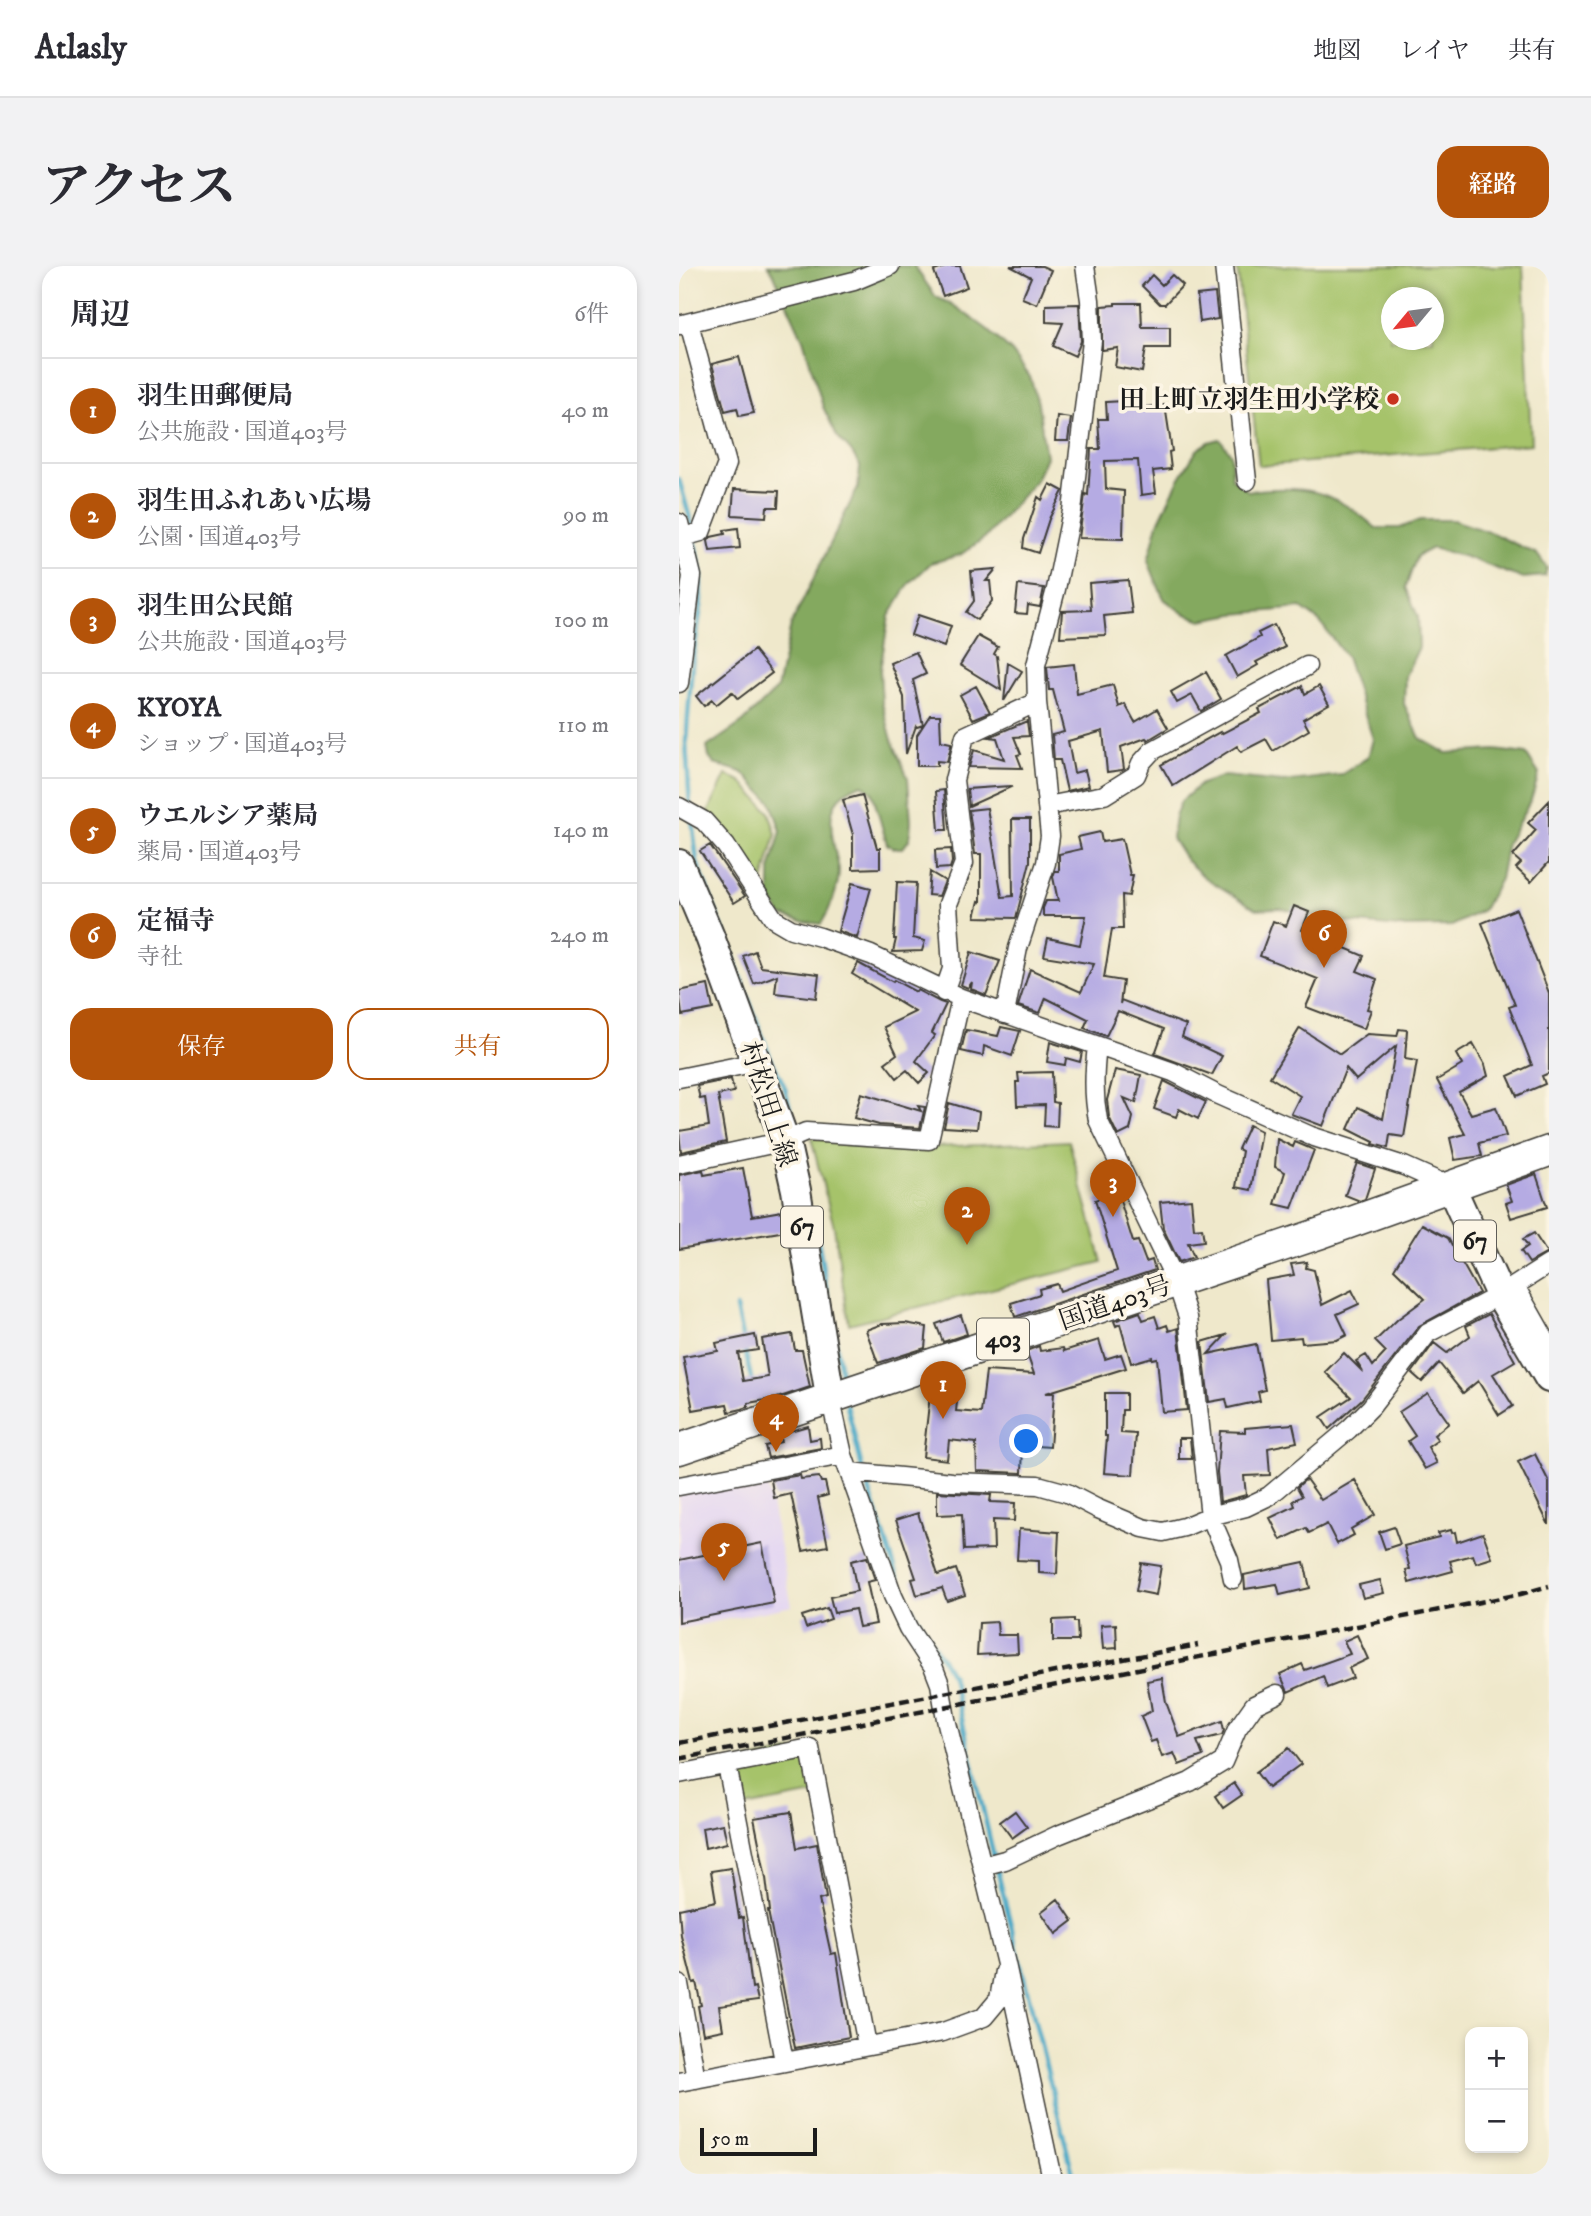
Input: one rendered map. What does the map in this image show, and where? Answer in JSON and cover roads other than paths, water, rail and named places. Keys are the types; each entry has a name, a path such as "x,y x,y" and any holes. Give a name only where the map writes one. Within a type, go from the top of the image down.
{"highway":[{"name":"国道403号","path":"679,1448 1176,1281 1549,1151"}],"main road":[{"name":"村松田上線","path":"679,864 758,1062 796,1137 796,1189 830,1396"},
{"name":"67","path":"1451,1187 1507,1291 1549,1378"}],"street":[{"path":"679,683 692,576 681,530 701,532 727,464 684,324 854,281 890,266"},
{"path":"1005,1014 1018,948 1045,863 1050,836 1036,665 1072,511 1092,341 1085,266"},
{"path":"1224,266 1247,481"},
{"path":"1047,806 1104,795 1136,775 1141,763 1152,751 1307,666"},
{"path":"679,1164 796,1137 929,1140 952,995 948,904 964,863 954,780 965,736 1037,702"},
{"path":"679,807 699,818 726,846 774,919 791,929 871,956 952,995 1173,1072 1311,1136 1404,1166 1451,1187"},
{"path":"1097,1046 1093,1078 1098,1120 1176,1281 1188,1317 1210,1516 1229,1560 1233,1579"},
{"path":"679,1078 758,1062"},
{"path":"679,1486 846,1463 882,1475 952,1482 1038,1485 1067,1493 1143,1528 1163,1532 1185,1527 1210,1516 1246,1507 1269,1496 1349,1429 1371,1407 1428,1333 1507,1291 1549,1264"},
{"path":"1507,1291 1549,1346"},
{"path":"830,1396 846,1463 893,1596 940,1684 946,1719 1006,1964 1051,2174"},
{"path":"982,1866 1005,1860 1058,1835 1190,1782 1223,1762 1237,1728 1254,1705 1277,1693"},
{"path":"679,1774 810,1748 867,2045"},
{"path":"727,1765 784,2062"},
{"path":"679,1984 688,2080 943,2032 984,2017 999,1999 1006,1964"}],"waterway":[{"path":"679,479 693,529"},
{"path":"690,807 686,742 692,665 702,600 701,569 694,538"},
{"path":"692,819 697,862 770,1056 785,1088 794,1125"},
{"path":"818,1240 843,1383"},
{"path":"736,1308 752,1383"},
{"path":"847,1405 862,1468"},
{"path":"866,1480 903,1592 952,1676 994,1857"},
{"path":"996,1865 1073,2174"}],"railway":[{"path":"679,1759 1521,1594 1549,1586"},
{"path":"679,1743 1198,1645"}],"place":[{"name":"田上町立羽生田小学校","path":"1393,399"},
{"name":"定福寺","path":"1324,968"},
{"name":"羽生田公民館","path":"1113,1217"},
{"name":"羽生田ふれあい広場","path":"967,1245"},
{"name":"羽生田郵便局","path":"943,1419"},
{"name":"KYOYA","path":"776,1452"},
{"name":"ウエルシア薬局","path":"724,1581"}]}
